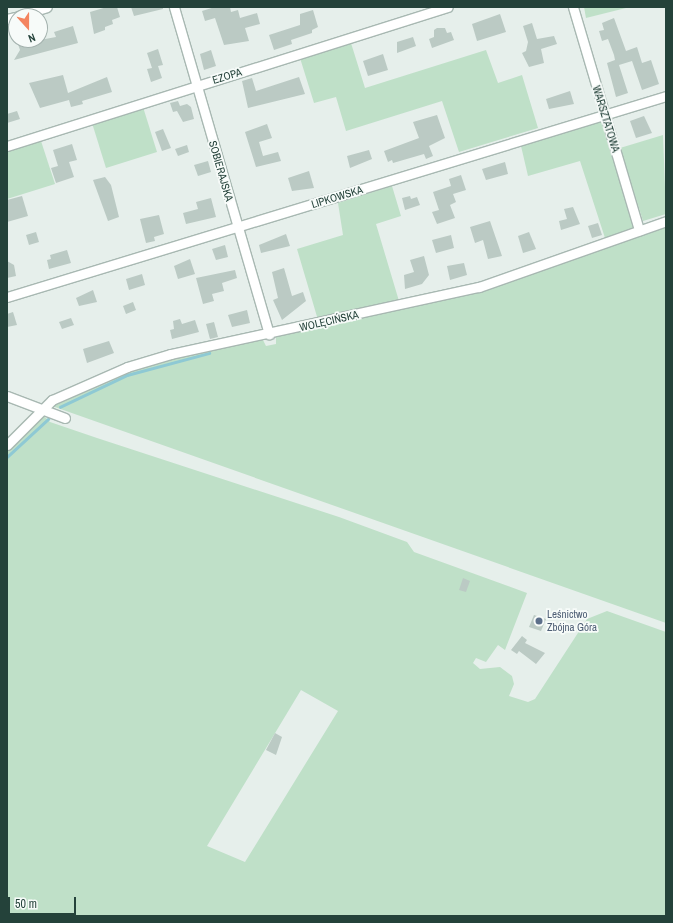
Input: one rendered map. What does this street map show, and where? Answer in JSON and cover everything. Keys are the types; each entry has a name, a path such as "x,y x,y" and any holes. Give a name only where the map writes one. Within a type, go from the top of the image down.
{"street":[{"name":"SOBIERAJSKA","path":"174,7 269,334"},
{"name":"EZOPA","path":"7,146 196,85 448,7"},
{"name":"WARSZTATOWA","path":"573,7 639,230"},
{"name":"LIPKOWSKA","path":"7,296 666,96"},
{"name":"WOLĘCIŃSKA","path":"7,445 44,409 62,394 151,359 479,287 562,260 666,221"},
{"path":"7,396 65,418"},
{"path":"7,406 18,401"}],"green space":[{"path":"584,7 630,7 586,18"},
{"path":"351,43 365,88 486,50 498,83 522,75 538,128 459,152 442,101 346,131 336,97 314,103 300,58"},
{"path":"143,107 157,152 106,168 92,123"},
{"path":"602,121 633,228 605,238 580,161 528,176 521,146"},
{"path":"663,135 666,214 643,221 620,148"},
{"path":"41,141 55,184 7,199 7,152"},
{"path":"392,186 401,216 376,224 399,301 318,320 297,249 343,235 338,203"},
{"path":"666,227 666,623 52,406 62,397 152,362 263,340 266,346 276,344 276,337 488,289"},
{"path":"43,415 50,422 339,517 407,542 414,552 527,593 505,650 498,645 486,662 476,658 473,663 480,669 500,667 512,676 514,684 509,696 528,702 535,699 587,619 607,611 666,632 666,916 7,916 7,448","holes":["301,690 338,711 245,862 207,846"]}],"building":[{"path":"107,7 117,7 120,17 112,20 113,24 105,27 105,30 94,34 90,12"},
{"path":"131,7 163,7 163,9 134,16"},
{"path":"215,7 230,7 231,12 238,10 240,18 257,13 260,24 245,28 249,41 224,45 215,18 205,21 202,11"},
{"path":"313,10 318,27 312,30 312,33 291,40 292,44 274,50 269,35 300,25 300,14"},
{"path":"500,14 506,32 477,41 472,24"},
{"path":"614,18 626,51 637,47 642,63 651,60 659,84 642,90 632,61 619,65 628,93 616,97 607,63 615,60 614,55 608,39 602,41 599,31 604,30 602,23"},
{"path":"532,23 537,39 554,36 557,44 541,49 544,63 529,67 522,53 526,51 528,42 523,26"},
{"path":"73,26 78,43 14,60 20,50 19,48 48,48 48,38 56,37 54,32"},
{"path":"437,28 445,28 447,33 451,32 454,40 432,48 429,39 434,37 434,30"},
{"path":"413,37 416,46 397,53 397,42"},
{"path":"158,49 163,65 158,66 162,78 151,82 147,69 152,68 147,53"},
{"path":"211,50 216,66 204,70 200,54"},
{"path":"383,54 388,70 368,76 363,61"},
{"path":"63,75 68,93 107,77 112,92 82,101 83,104 71,107 69,100 40,108 29,83"},
{"path":"299,77 305,94 248,108 242,81 252,78 256,91"},
{"path":"570,91 574,104 549,109 546,99"},
{"path":"178,101 180,106 187,104 191,107 194,119 183,122 177,111 173,112 170,103"},
{"path":"17,111 20,119 7,123 7,114"},
{"path":"437,115 445,138 429,146 433,156 426,159 424,154 393,163 392,160 388,162 384,151 419,138 413,122"},
{"path":"644,116 652,133 636,138 630,121"},
{"path":"267,124 272,138 259,142 263,156 278,152 281,161 256,167 245,132"},
{"path":"163,129 171,148 162,151 155,132"},
{"path":"72,144 77,160 69,162 74,177 56,183 51,168 58,166 53,150"},
{"path":"187,145 189,152 178,156 175,149"},
{"path":"369,150 372,159 350,168 347,156"},
{"path":"208,161 211,172 198,176 194,165"},
{"path":"505,162 508,174 486,180 482,169"},
{"path":"309,171 314,188 292,191 288,178"},
{"path":"461,175 466,190 453,194 456,202 450,205 455,218 437,224 432,212 439,210 433,192 451,186 449,179"},
{"path":"105,177 111,185 119,217 108,221 93,180"},
{"path":"22,196 28,216 7,222 7,200"},
{"path":"410,196 411,199 417,197 420,205 405,210 402,198"},
{"path":"211,198 216,217 186,224 183,213 198,209 196,202"},
{"path":"573,207 580,224 561,230 559,221 567,219 564,209"},
{"path":"159,215 164,234 154,237 155,241 146,243 140,219"},
{"path":"490,221 502,256 488,259 483,240 475,243 470,227"},
{"path":"598,223 602,235 592,238 588,226"},
{"path":"36,232 39,242 29,245 26,235"},
{"path":"529,232 536,249 523,253 518,236"},
{"path":"286,234 290,246 261,253 259,245"},
{"path":"451,235 454,248 436,253 432,240"},
{"path":"225,245 228,257 216,260 212,249"},
{"path":"67,250 71,263 49,269 47,260 51,259 50,255"},
{"path":"424,256 429,275 422,284 405,289 404,275 414,272 410,260"},
{"path":"190,259 195,274 178,279 174,266"},
{"path":"7,261 14,265 16,276 7,278"},
{"path":"464,263 467,275 450,280 447,266"},
{"path":"284,268 292,296 303,292 306,301 282,320 273,300 278,298 272,272"},
{"path":"235,270 237,278 222,283 224,291 212,294 214,301 203,304 196,278"},
{"path":"142,274 145,285 129,290 126,279"},
{"path":"93,290 97,302 79,306 76,298"},
{"path":"133,302 136,310 126,314 123,306"},
{"path":"247,310 250,323 232,327 228,315"},
{"path":"13,312 17,325 7,327 7,314"},
{"path":"71,318 74,325 62,329 59,322"},
{"path":"180,319 182,324 195,320 199,332 172,339 170,330 174,329 173,321"},
{"path":"214,322 218,337 210,339 206,324"},
{"path":"109,341 114,353 87,363 83,349"},
{"path":"463,578 470,581 466,592 459,590"},
{"path":"534,615 546,619 541,631 529,627"},
{"path":"522,636 527,640 525,643 545,653 536,664 519,651 517,654 511,650"},
{"path":"275,733 282,737 276,755 266,750"}],"waterway":[{"path":"60,407 127,375 209,353"},
{"path":"7,457 48,419"}],"place":[{"name":"Leśnictwo Zbójna Góra","path":"539,621"}]}
